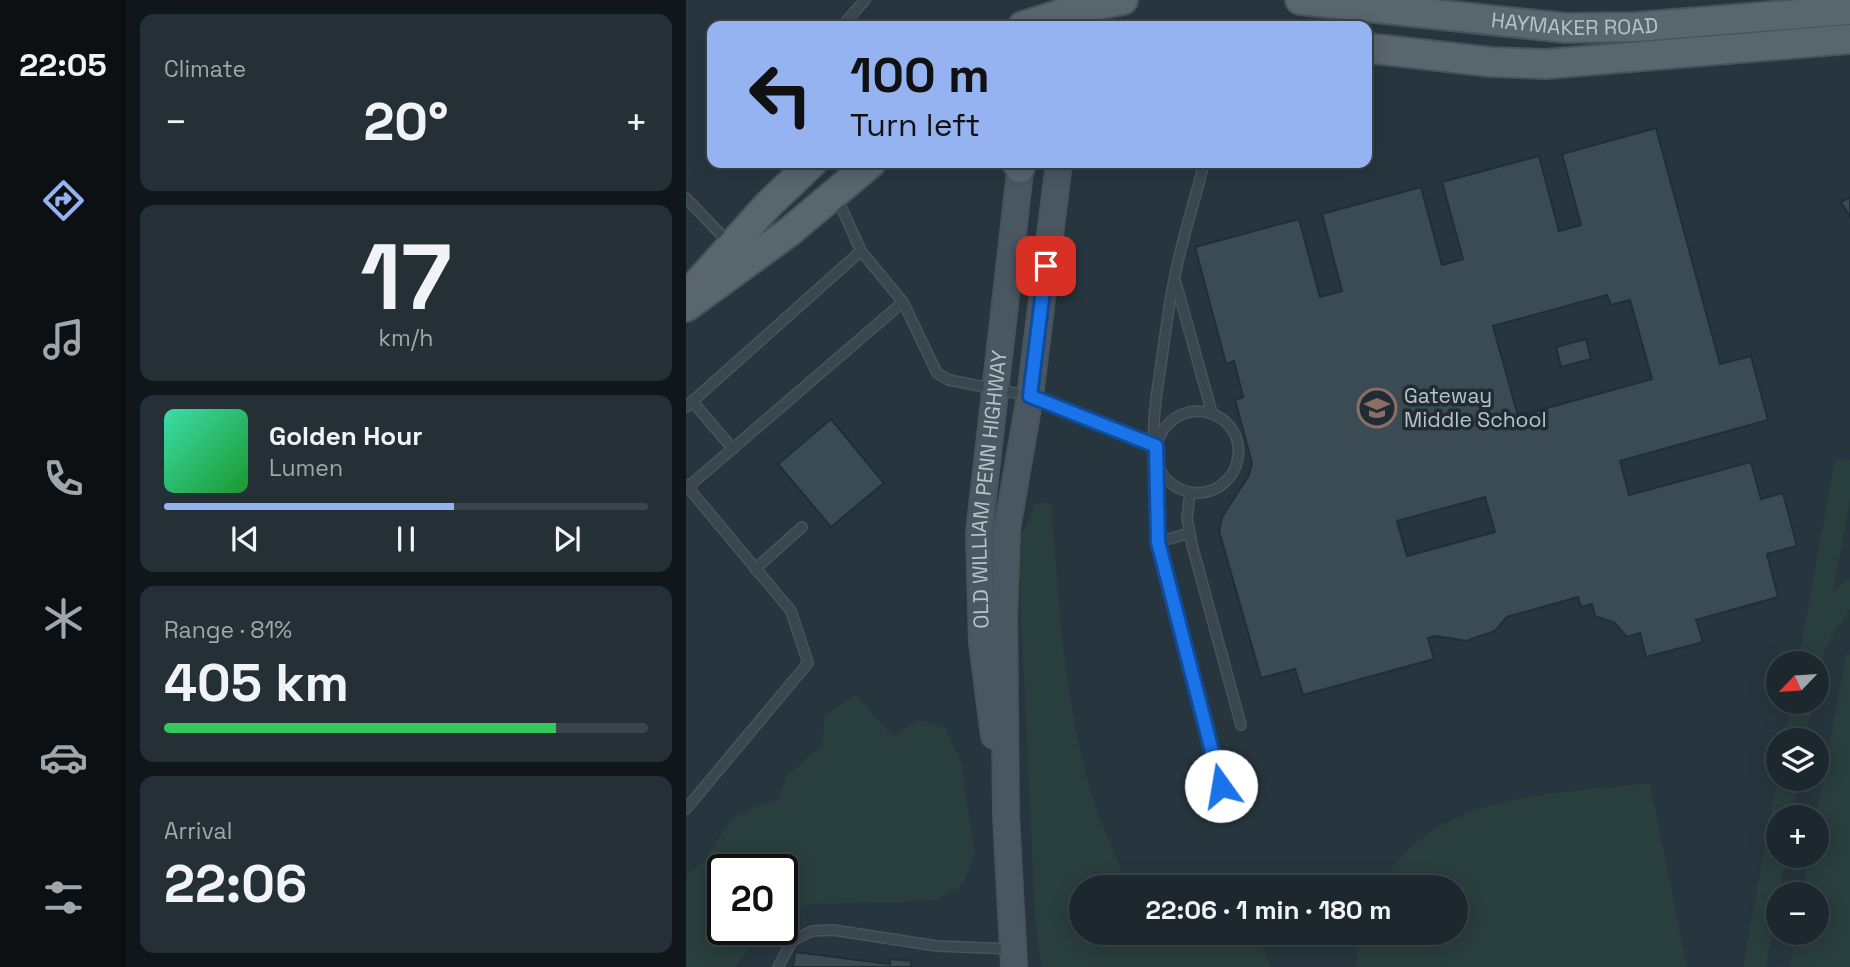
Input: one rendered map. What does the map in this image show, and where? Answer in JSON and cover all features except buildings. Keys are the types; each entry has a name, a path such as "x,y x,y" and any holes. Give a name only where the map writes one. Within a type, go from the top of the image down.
{"main road":[{"path":"1034,18 1077,12 1123,0"},
{"name":"HAYMAKER ROAD","path":"1300,0 1566,28 1636,27 1850,10"},
{"name":"HAYMAKER ROAD","path":"1372,49 1491,62 1546,64 1850,39"},
{"path":"686,297 807,168"},
{"path":"686,307 789,232 865,168"},
{"name":"OLD WILLIAM PENN HIGHWAY","path":"1006,815 988,696 978,582 979,533 1019,168"},
{"name":"OLD WILLIAM PENN HIGHWAY","path":"1013,958 1006,815 1006,541 1030,396 1058,168"}],"lane":[{"path":"846,21 865,0"},
{"path":"1203,168 1174,278 1156,402 1158,542 1227,813"},
{"path":"835,193 861,251 903,302 937,373 949,380 1030,396 1156,446"},
{"path":"686,198 690,209 732,246"},
{"path":"733,449 689,404 861,251"},
{"path":"1174,278 1212,413"},
{"path":"686,809 808,663 791,611 687,486 903,302"},
{"path":"1156,446 1160,434 1177,415 1200,410 1212,413 1233,430 1238,443 1238,457 1226,481 1203,493 1190,493 1168,481 1156,459"},
{"path":"1190,493 1187,518 1190,533 1241,725"},
{"path":"755,569 802,527"},
{"path":"1158,542 1190,533"},
{"path":"778,967 792,941 812,931 834,930 1013,958"}],"green space":[{"path":"1835,459 1850,461 1850,499 1833,591 1850,578 1850,609 1825,651 1800,651"},
{"path":"1036,503 1051,503 1062,635 1074,724 1097,809 1124,875 1069,875 1069,945 1261,945 1271,967 1041,967 1035,915 1018,543"},
{"path":"1846,654 1850,655 1850,967 1790,967 1794,945 1829,945 1829,882 1805,882 1807,868 1829,868 1829,805 1818,805 1821,791 1829,791 1829,746"},
{"path":"856,695 893,737 919,720 946,729 961,762 975,856 962,885 934,901 808,904 798,909 798,854 708,854 731,820 753,808 779,800 786,777 822,745 825,715"},
{"path":"1789,714 1811,714 1808,728 1786,728"},
{"path":"1650,783 1687,967 1356,967 1359,945 1468,945 1468,875 1388,875 1403,855 1431,831 1464,814 1499,803"},
{"path":"1775,791 1797,791 1794,805 1772,805"},
{"path":"1766,840 1766,868 1784,868 1781,882 1766,882 1766,945 1770,945 1766,967 1743,967"},
{"path":"707,856 707,945 753,945 734,967 686,967 686,876"}],"place":[{"name":"Gateway Middle School","path":"1377,408"}],"route":[{"path":"1046,266 1030,396 1156,446 1158,542 1221,786"}]}
